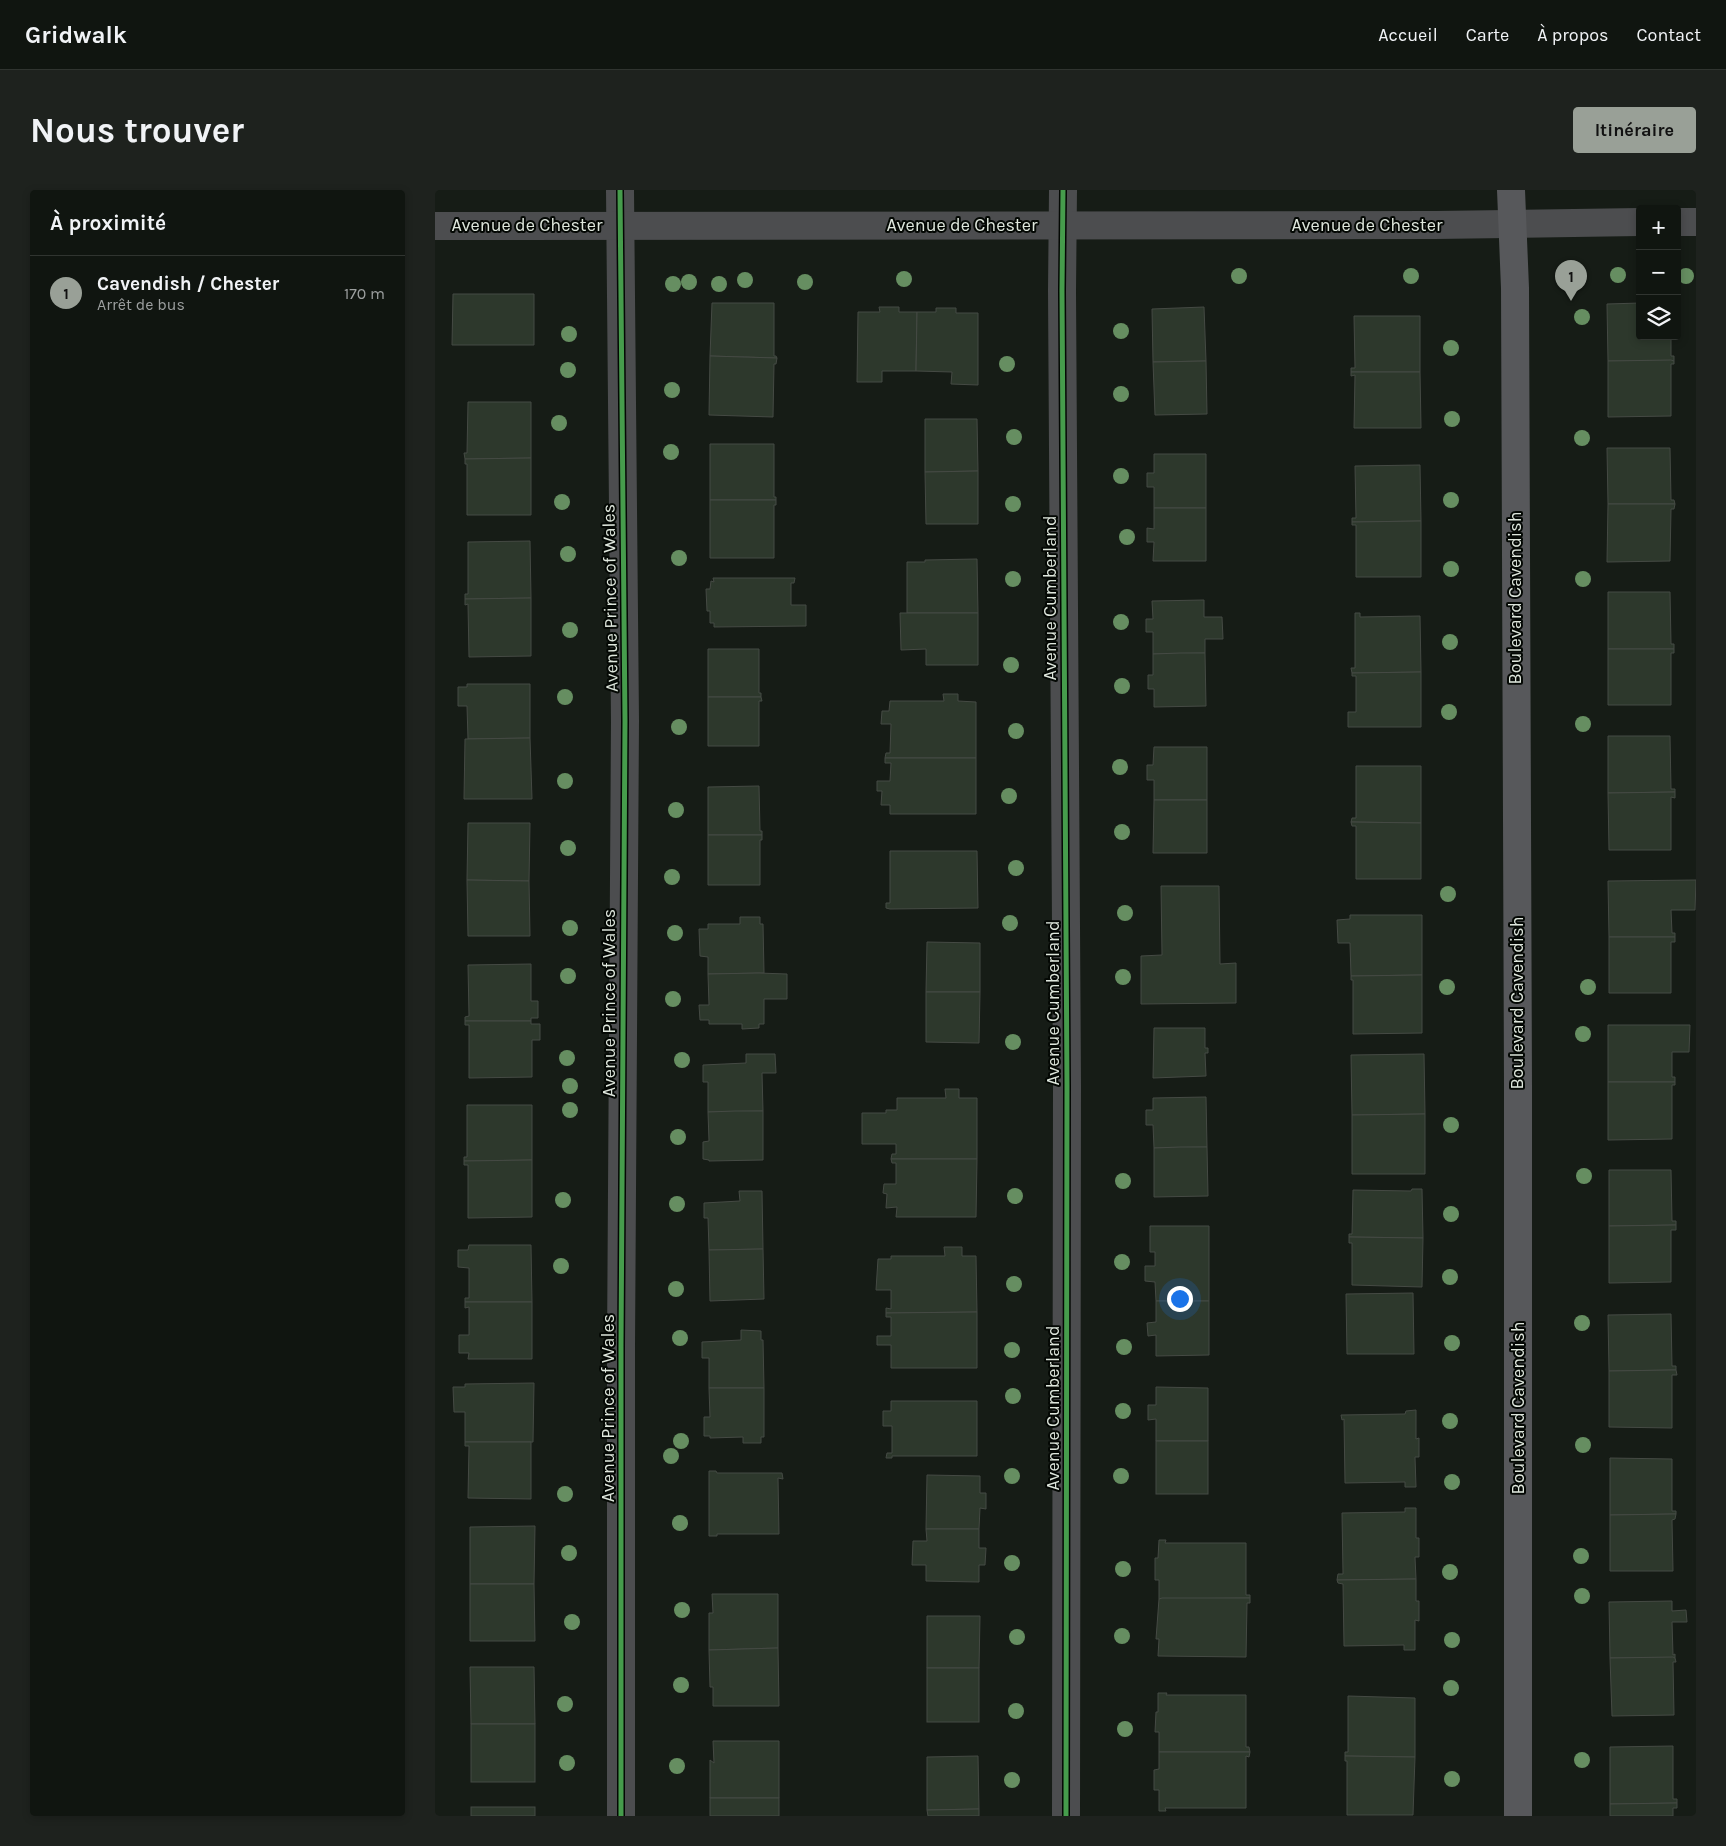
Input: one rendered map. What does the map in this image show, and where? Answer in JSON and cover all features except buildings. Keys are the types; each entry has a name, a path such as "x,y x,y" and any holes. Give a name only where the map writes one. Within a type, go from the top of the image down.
{"main road":[{"name":"Boulevard Cavendish","path":"1511,190 1515,288 1518,1816"}],"street":[{"name":"Avenue Prince of Wales","path":"619,190 625,721 621,1347 621,1816"},
{"name":"Avenue Cumberland","path":"1063,190 1067,1085 1066,1816"},
{"name":"Avenue de Chester","path":"435,226 1512,224 1636,222"},
{"path":"1681,222 1696,222"}],"cycle path":[{"path":"620,190 625,721 621,1347 621,1816"},
{"path":"1063,190 1067,1085 1066,1816"}],"place":[{"name":"Cavendish / Chester","path":"1571,301"}]}
